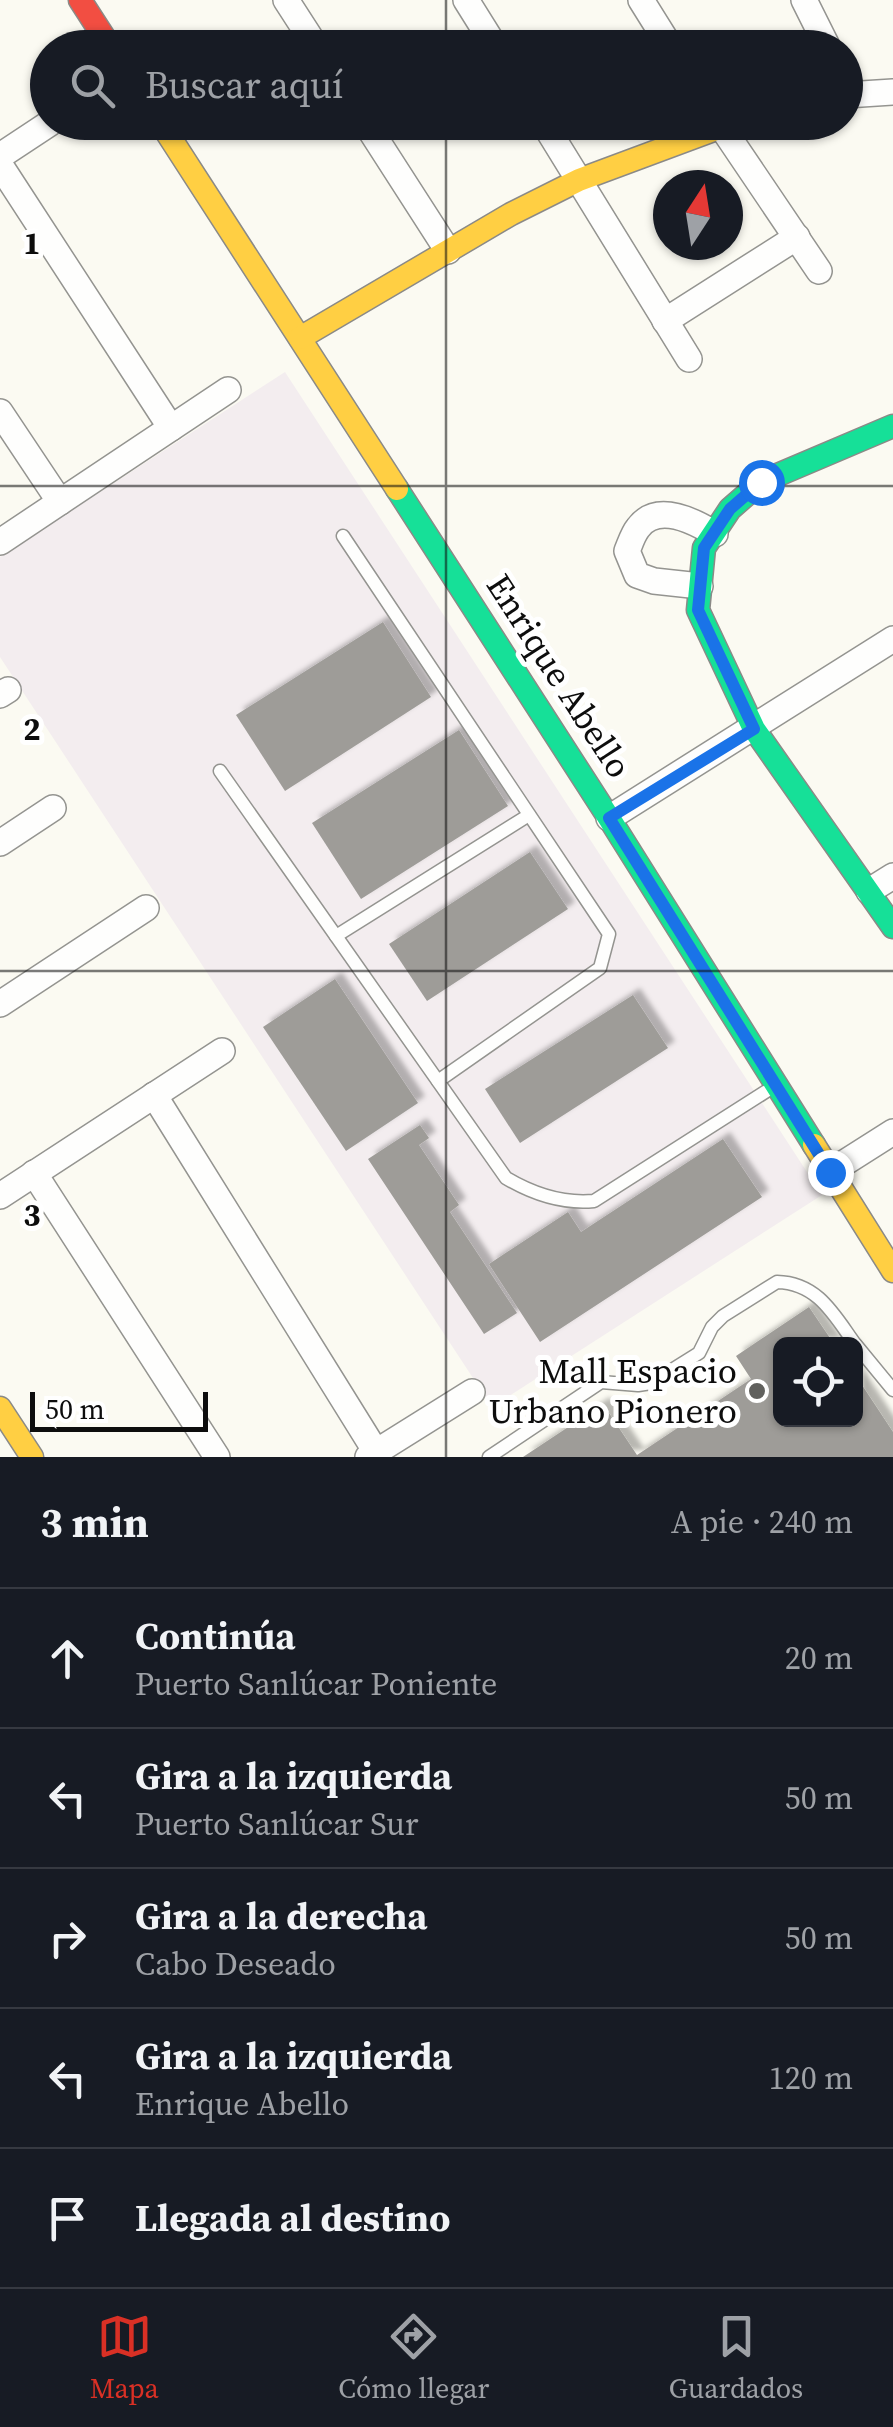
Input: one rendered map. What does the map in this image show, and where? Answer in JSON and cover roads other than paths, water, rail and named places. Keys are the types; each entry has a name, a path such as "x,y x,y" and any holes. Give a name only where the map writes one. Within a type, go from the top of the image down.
{"street":[{"path":"80,0 99,30"},
{"path":"286,0 305,30"},
{"path":"466,0 485,30"},
{"path":"804,0 819,30"},
{"path":"646,2 661,30"},
{"path":"863,94 893,92"},
{"path":"0,156 30,136"},
{"name":"Enrique Abello","path":"172,140 609,818 893,1271"},
{"path":"377,140 448,251"},
{"path":"554,140 689,359"},
{"path":"300,338 511,214 579,180 683,140"},
{"path":"735,140 819,270"},
{"path":"0,165 171,428"},
{"path":"665,320 797,238"},
{"path":"0,542 228,390"},
{"path":"0,412 60,502"},
{"path":"893,426 761,482 730,509 709,541 698,610 754,729 893,927"},
{"path":"700,586 654,582 637,576 627,551 639,526 655,515 688,517 709,541"},
{"path":"609,818 893,639"},
{"path":"0,843 53,808"},
{"path":"870,891 893,876"},
{"path":"0,1004 146,908"},
{"path":"217,1457 12,1181 222,1051"},
{"path":"154,1095 372,1455 472,1392"},
{"path":"830,1172 893,1132"},
{"path":"0,1408 32,1457"}],"lane":[{"path":"343,536 608,934 600,968 438,1081"},
{"path":"220,772 506,1178 531,1192 577,1203 594,1201 775,1086"},
{"path":"336,936 529,816"},
{"path":"488,1457 601,1382 651,1382 699,1352 712,1327 723,1316 777,1282 807,1288 820,1297 849,1337"},
{"path":"863,1354 893,1390"}],"place":[{"name":"Mall Espacio Urbano Pionero","path":"757,1391"}]}
